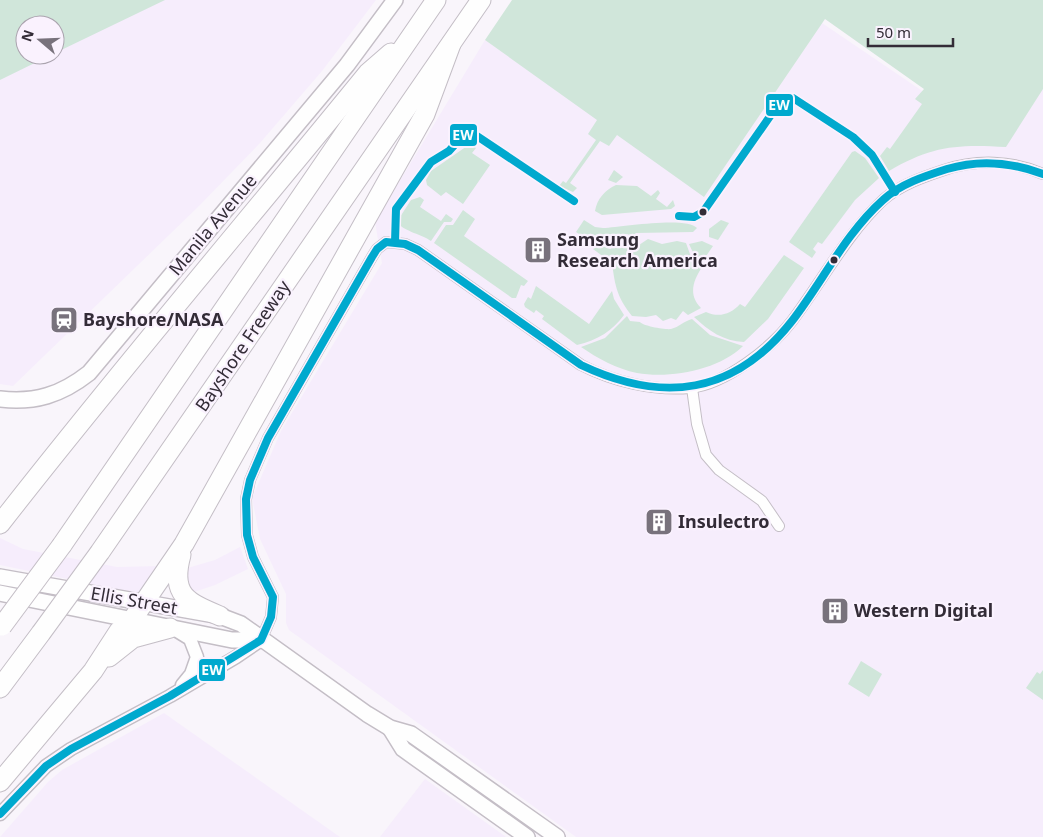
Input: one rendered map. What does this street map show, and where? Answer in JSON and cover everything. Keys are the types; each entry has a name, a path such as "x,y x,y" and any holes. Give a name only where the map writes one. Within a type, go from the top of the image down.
{"highway":[{"name":"Bayshore Freeway","path":"1,628 62,545 436,0"},
{"name":"Bayshore Freeway","path":"0,688 100,552 481,0"},
{"path":"0,524 88,412 145,346 368,74 414,32"},
{"path":"0,782 93,671 119,631 132,620 144,604 184,544 425,114 451,44"},
{"path":"184,544 178,567 178,587 184,598 192,604 220,616"},
{"path":"93,671 123,644 133,638 170,628"}],"main road":[{"name":"Manila Avenue","path":"0,399 30,401 45,398 74,385 89,373 336,79 395,0"},
{"name":"Ellis Street","path":"0,577 220,616 241,624 261,640 390,728 411,734 557,837"},
{"name":"Ellis Street","path":"0,593 232,640 261,640"},
{"name":"Ellis Street","path":"390,728 403,749 527,837"}],"street":[{"path":"0,814 46,766 71,749 170,696 261,640 271,617 273,597 253,557 247,535 246,499 250,480 268,438 372,257 377,249 386,242 395,242 418,250 549,343 599,374 641,385 692,388 730,373 767,348 791,322 865,221 884,199 918,178 959,164 984,163 1015,164 1043,174"},
{"path":"692,388 697,424 706,455 719,470 762,501 778,526"},
{"path":"170,628 190,639 197,657 191,674 170,696"}],"shaded area":[{"path":"0,0 376,0 322,71 260,143 199,206 13,386 0,384"},
{"path":"822,23 1005,147 1043,89 1043,837 576,837 289,630 286,623 286,594 260,539 252,498 281,431 382,263 375,222 485,40 700,189 756,120"},
{"path":"0,538 23,549 117,567 162,566 140,594 0,565"},
{"path":"240,547 248,569 215,585 191,593 188,589 184,569 215,560"},
{"path":"164,713 340,837 0,837 48,782 62,770"},
{"path":"425,779 506,837 380,837"}],"green space":[{"path":"0,0 165,0 65,48 65,15 15,15 15,65 31,65 0,80"},
{"path":"512,0 1043,0 1043,89 1006,147 973,146 945,148 918,156 889,171 880,156 887,147 890,149 922,104 915,99 924,89 825,19 704,197 617,135 609,146 600,141 570,183 577,188 573,192 559,186 563,181 566,183 596,140 588,134 597,120 485,40"},
{"path":"470,144 476,148 472,153 490,165 463,204 446,192 441,196 427,185 426,180 431,171"},
{"path":"855,151 865,158 879,178 855,200 822,244 818,242 813,249 816,252 812,258 789,242 852,152"},
{"path":"614,170 623,177 616,183 608,180"},
{"path":"616,185 637,186 651,196 658,190 660,193 656,199 667,207 673,200 675,206 671,209 602,215 595,211 602,195"},
{"path":"420,197 424,200 420,207 441,221 446,214 453,219 451,222 444,222 431,241 405,229 399,224 400,217 411,200"},
{"path":"463,210 475,219 464,236 528,281 524,286 521,285 516,298 512,298 434,243 446,225 453,225"},
{"path":"584,220 595,227 603,228 668,222 691,225 697,228 693,232 636,233 633,236 627,234 591,242 576,232"},
{"path":"721,220 729,223 718,240 709,237 709,229"},
{"path":"648,239 662,244 677,241 686,243 691,257 702,267 696,277 693,288 694,298 701,308 688,315 683,311 676,320 671,318 663,321 656,315 646,317 632,316 623,303 618,291 612,263 593,249 600,245 610,249 624,244 636,247"},
{"path":"702,241 713,246 702,262 696,259 689,244"},
{"path":"784,255 804,268 768,319 744,342 729,340 717,334 705,327 694,317 706,312 716,315 724,314 740,304 745,307"},
{"path":"536,286 589,324 612,291 614,299 624,315 615,326 604,334 577,345 542,319 544,316 536,310 534,313 525,307 524,304 528,297 531,299"},
{"path":"627,316 630,321 668,329 692,319 710,335 743,346 733,354 708,367 664,375 650,375 622,369 600,359 581,347 605,338"},
{"path":"861,661 882,674 869,697 848,684"},
{"path":"1043,670 1043,700 1026,688 1037,672 1040,674"}],"transit line":[{"name":"EW","path":"679,216 694,217 703,212 773,112 783,101 793,98 853,137 872,155 895,192"},
{"name":"EW","path":"395,242 396,209 431,162 449,151 468,130 574,201"},
{"name":"EW","path":"0,814 46,766 71,749 170,696 261,640 271,617 273,597 253,557 247,535 246,499 250,480 268,438 372,257 377,249 386,242 405,244 418,250 581,365 611,377 640,385 669,388 696,385 721,378 746,365 770,346 792,321 869,213 897,189 947,169 971,164 995,163 1043,174"}],"place":[{"name":"Samsung Research America","path":"538,250"},
{"name":"Bayshore/NASA","path":"64,320"},
{"name":"Insulectro","path":"659,522"},
{"name":"Western Digital","path":"835,611"}]}
